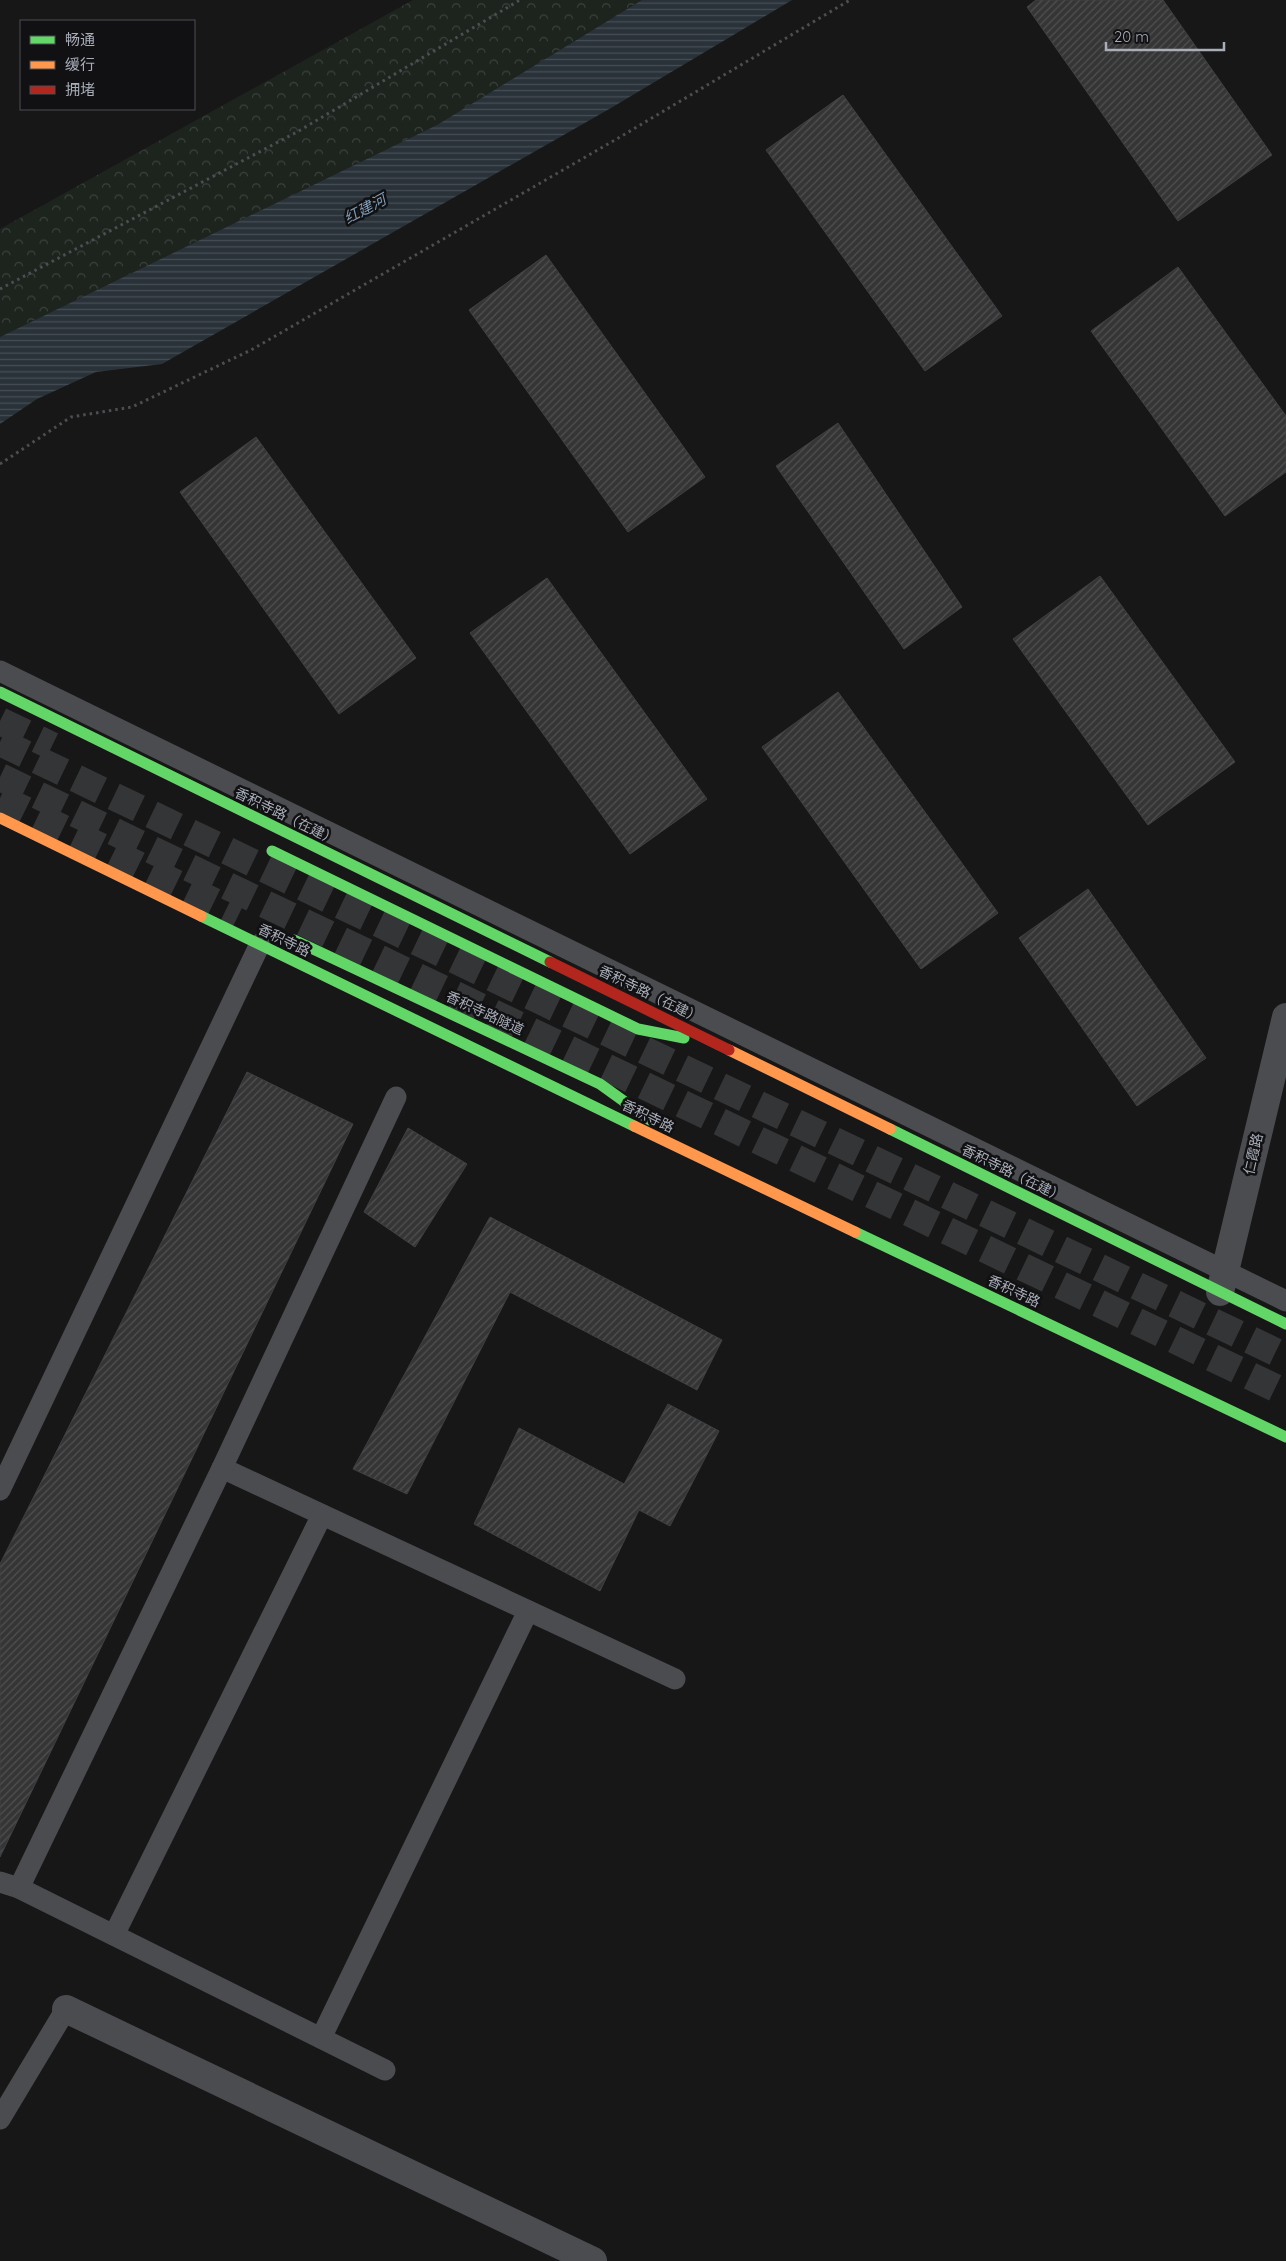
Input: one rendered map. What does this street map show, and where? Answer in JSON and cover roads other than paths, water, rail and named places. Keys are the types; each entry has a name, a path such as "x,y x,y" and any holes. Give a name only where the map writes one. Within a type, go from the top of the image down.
{"main road":[{"name":"香积寺路（在建）","path":"0,692 717,1044 1223,1282 1286,1324"},
{"name":"香积寺路","path":"0,818 706,1161 1286,1437"},
{"path":"272,851 638,1029 717,1044"},
{"name":"香积寺路隧道","path":"284,935 600,1084 706,1161"}],"street":[{"name":"仁霞路","path":"1223,1282 1286,1017"},
{"path":"66,2009 593,2261"}],"lane":[{"path":"0,671 1223,1282 1286,1301"},
{"path":"0,1490 260,944"},
{"path":"385,2070 9,1885 222,1468 396,1098"},
{"path":"222,1468 675,1679"},
{"path":"114,1935 322,1515"},
{"path":"321,2038 528,1611"},
{"path":"0,2119 66,2009"}],"water":[{"name":"红建河","path":"642,0 792,0 611,108 162,364 96,372 37,399 0,424 0,337 437,125"}],"tunnel":[{"path":"0,721 52,746"},
{"path":"0,742 1286,1357"},
{"path":"0,777 1286,1393"},
{"path":"0,798 239,914"}]}
